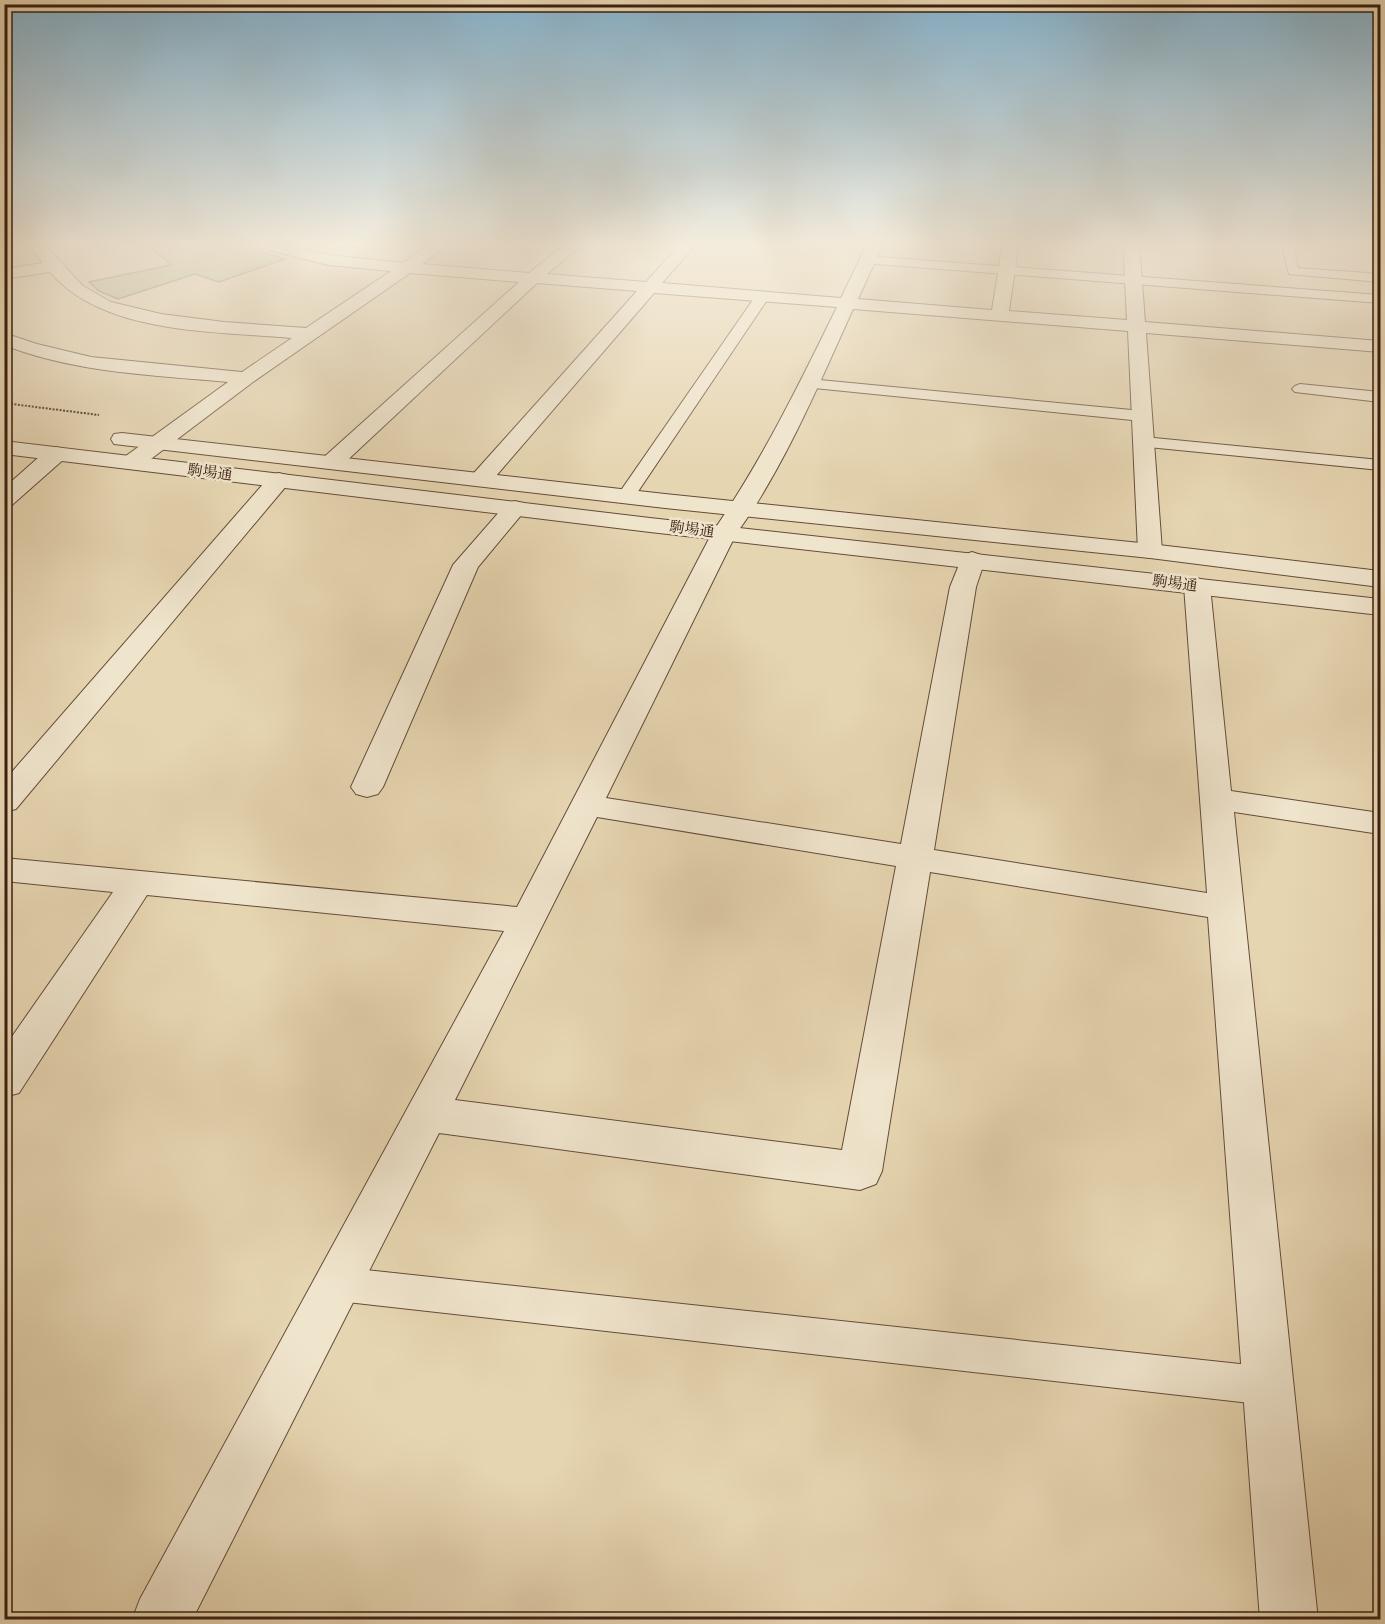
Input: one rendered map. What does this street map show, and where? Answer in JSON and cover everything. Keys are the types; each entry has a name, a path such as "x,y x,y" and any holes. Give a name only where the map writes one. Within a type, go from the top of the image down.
{"street":[{"path":"153,318 309,334"},
{"path":"131,463 246,378 333,318"},
{"path":"331,463 490,318"},
{"path":"481,479 623,318"},
{"path":"161,1620 528,921 733,521 809,384 840,318"},
{"path":"1035,318 1380,346"},
{"path":"1137,318 1150,551"},
{"path":"4,338 48,352 95,362 246,378"},
{"name":"駒場通","path":"4,425 626,496 733,521 972,560 1380,607"},
{"name":"駒場通","path":"4,447 515,508 1150,551 1380,579"},
{"path":"4,500 56,454"},
{"path":"4,802 279,480"},
{"path":"367,787 466,565 515,508"},
{"path":"427,1114 860,1171 963,587 972,560"},
{"path":"1197,586 1289,1620"},
{"path":"1215,799 1380,823"},
{"path":"587,805 1226,908"},
{"path":"4,869 528,921"},
{"path":"4,1081 137,883"}],"lane":[{"path":"626,496 748,318"},
{"path":"809,384 1142,416"},
{"path":"1380,386 1301,384 1380,397"},
{"path":"1144,442 1380,465"},
{"path":"338,1284 1268,1386"}],"path":[{"path":"4,403 110,416"}]}
